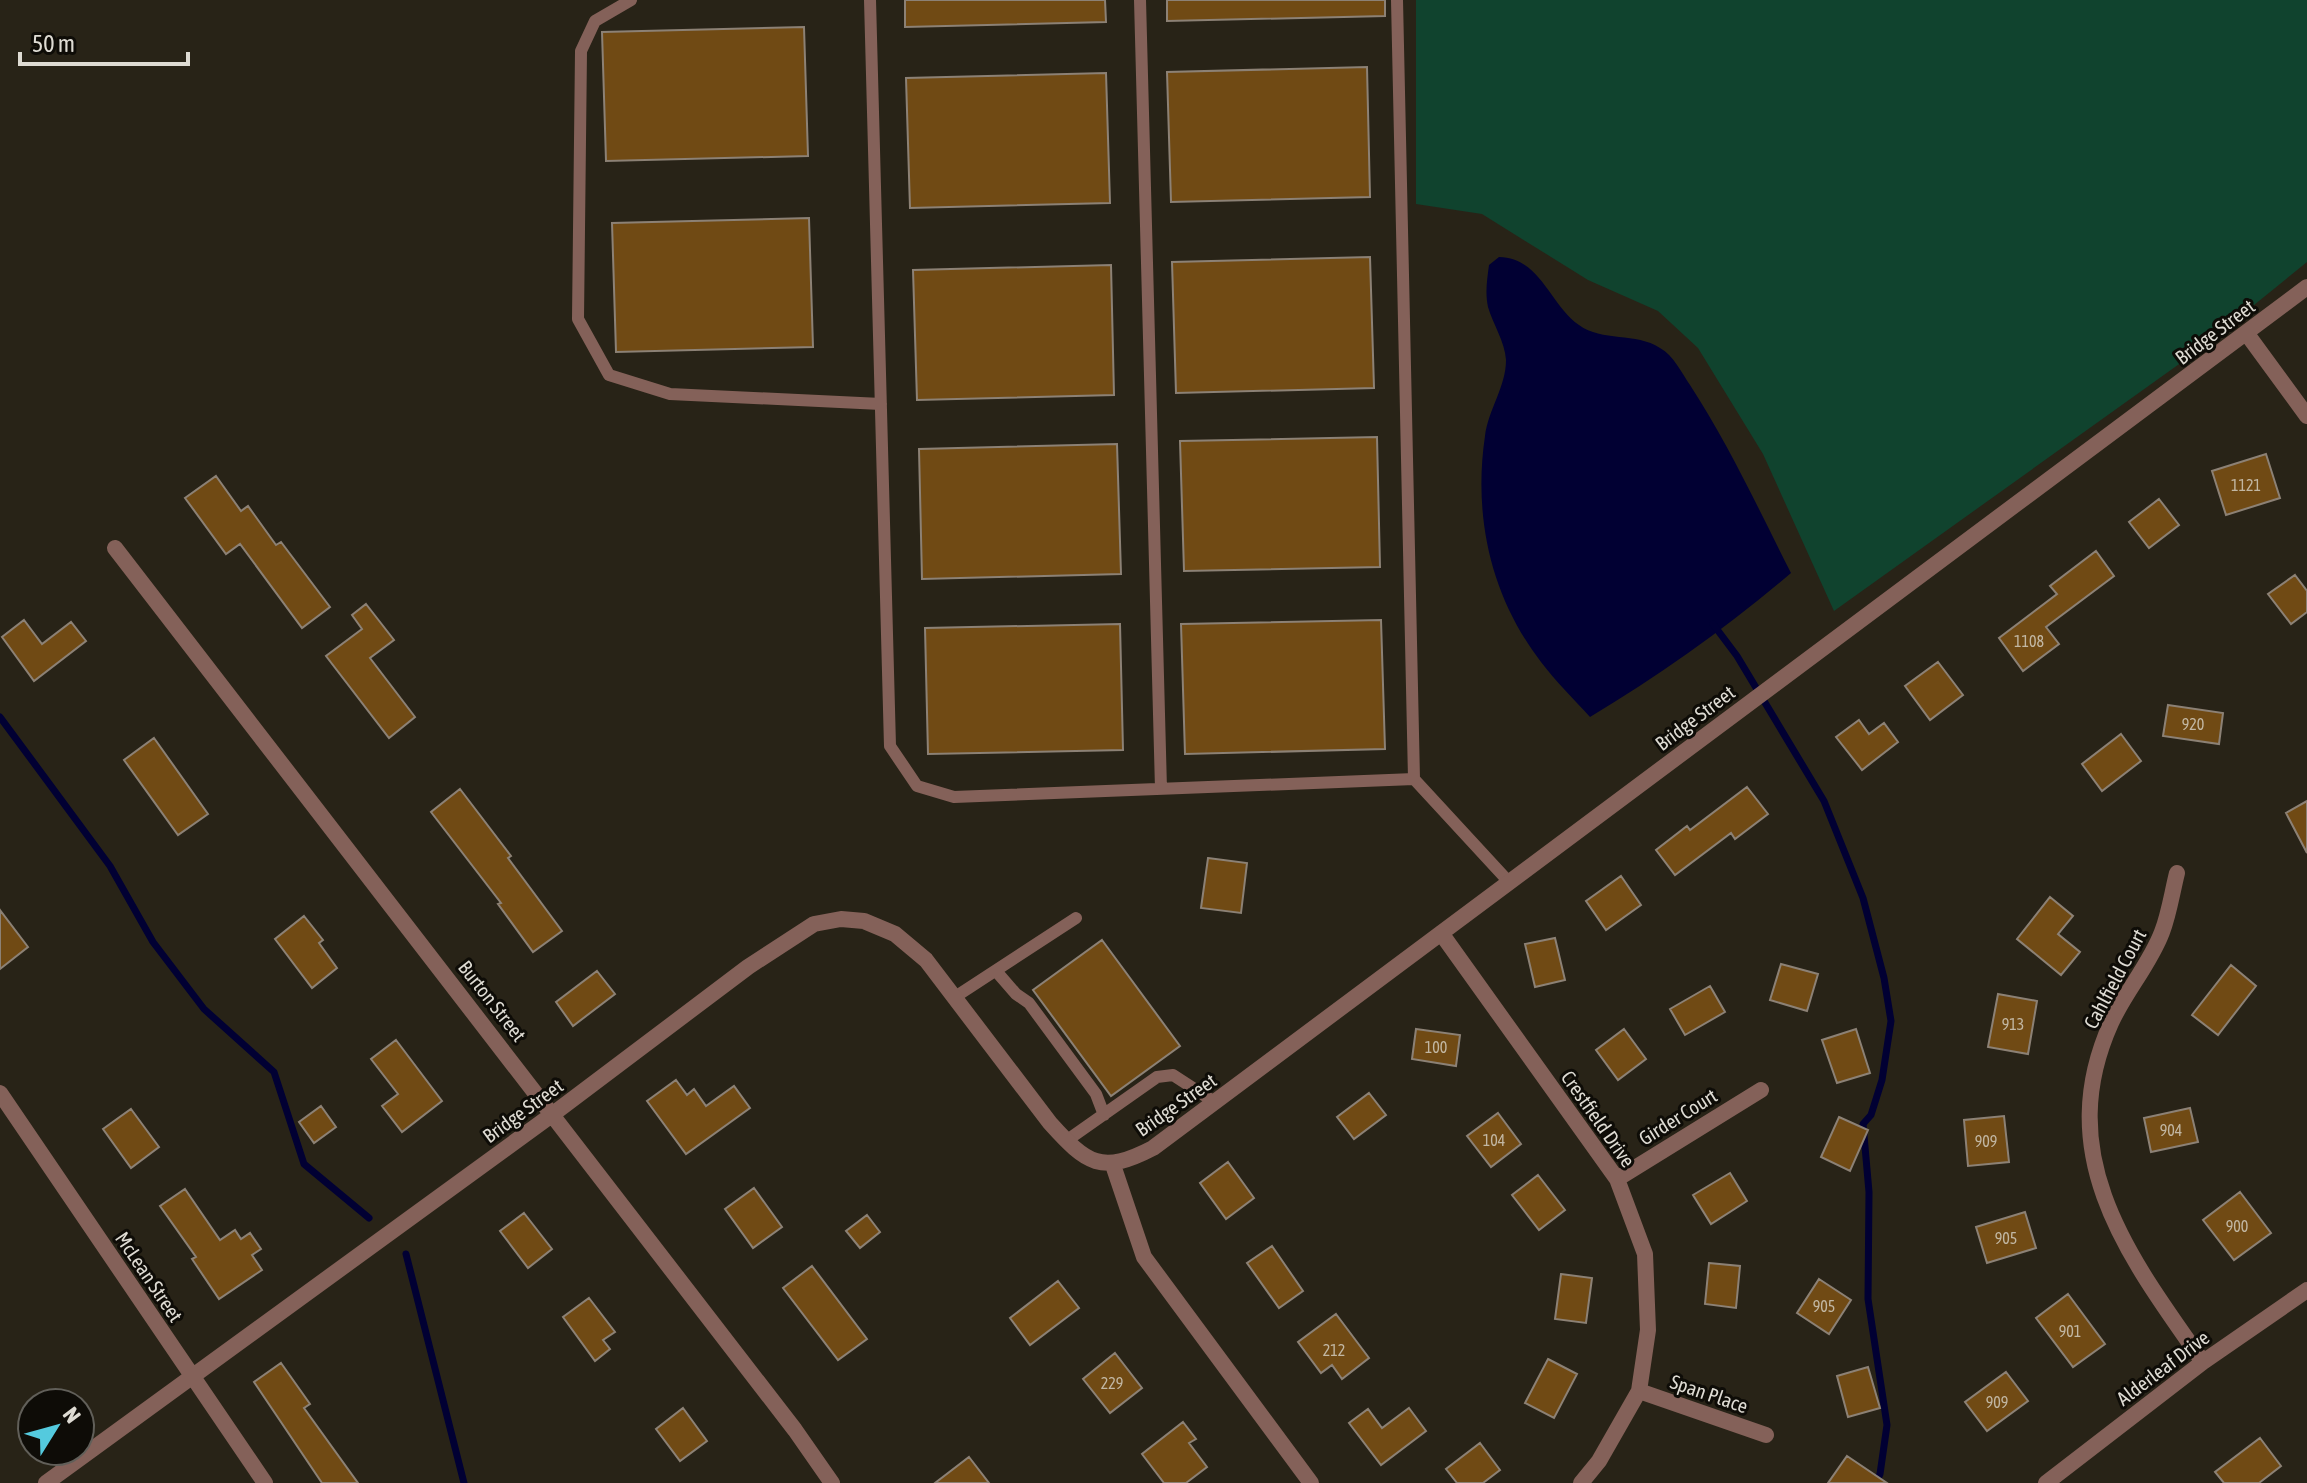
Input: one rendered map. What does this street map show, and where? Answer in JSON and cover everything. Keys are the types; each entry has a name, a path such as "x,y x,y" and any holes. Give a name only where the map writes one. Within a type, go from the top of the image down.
{"street":[{"name":"Bridge Street","path":"46,1483 553,1114 748,967 814,924 841,919 864,921 895,934 926,960 1050,1123 1072,1147 1098,1162 1113,1165 1133,1159 1216,1103 2307,287"},
{"path":"2247,334 2307,416"},
{"name":"Burton Street","path":"115,548 553,1114 832,1483"},
{"name":"Cahlfield Court","path":"2177,873 2161,934 2126,994 2100,1052 2090,1093 2090,1136 2100,1188 2121,1237 2141,1273 2203,1362"},
{"name":"Crestfield Drive","path":"1441,933 1617,1179 1645,1254 1648,1330 1639,1391 1599,1461 1581,1483"},
{"name":"Girder Court","path":"1617,1179 1761,1090"},
{"name":"McLean Street","path":"0,1093 265,1483"},
{"path":"1113,1165 1144,1257 1311,1483"},
{"name":"Alderleaf Drive","path":"2046,1483 2203,1362 2307,1290"},
{"name":"Span Place","path":"1639,1391 1766,1435"}],"lane":[{"path":"631,0 595,21 581,51 578,319 609,375 670,394 881,404"},
{"path":"870,0 890,746 917,786 954,797 1414,779"},
{"path":"1140,0 1161,789"},
{"path":"1397,0 1414,779 1509,882"},
{"path":"955,997 1076,918"},
{"path":"996,971 1016,994 1029,1003 1096,1094 1104,1115"},
{"path":"1066,1141 1157,1077 1173,1075 1216,1103"}],"green space":[{"path":"1416,0 2307,0 2307,262 2196,352 1834,611 1763,454 1698,348 1658,311 1588,280 1482,214 1416,204"}],"shaded area":[{"path":"1499,257 1513,259 1535,273 1579,325 1598,334 1651,343 1669,355 1718,431 1791,573 1694,649 1590,717 1547,669 1509,611 1498,583 1484,526 1482,466 1487,426 1503,380 1506,360 1487,297 1489,265"}],"building":[{"path":"905,0 1105,0 1106,22 905,27"},
{"path":"1167,0 1385,0 1385,16 1167,21"},
{"path":"804,27 808,156 606,161 602,32"},
{"path":"1367,67 1370,197 1171,202 1167,72"},
{"path":"1106,73 1110,203 910,208 906,78"},
{"path":"809,218 813,347 616,352 612,223"},
{"path":"1370,257 1374,388 1176,393 1172,262"},
{"path":"1111,265 1114,395 917,400 913,270"},
{"path":"1377,437 1380,567 1184,571 1180,441"},
{"path":"1117,444 1121,574 922,579 919,449"},
{"path":"2266,454 2280,498 2226,515 2212,471"},
{"path":"216,476 241,511 248,506 276,545 281,542 330,607 302,628 240,544 226,554 185,498"},
{"path":"2159,499 2179,525 2149,548 2129,522"},
{"path":"2096,551 2114,576 2046,627 2059,644 2023,671 1999,638 2057,594 2050,586"},
{"path":"2295,575 2307,591 2307,612 2291,624 2268,594"},
{"path":"366,604 394,640 370,658 415,717 389,738 326,656 362,629 352,615"},
{"path":"24,620 42,644 71,622 86,641 34,681 2,637"},
{"path":"1381,620 1385,749 1185,754 1181,624"},
{"path":"1120,624 1123,750 928,754 925,628"},
{"path":"1938,662 1963,695 1930,720 1905,686"},
{"path":"2168,705 2223,713 2219,744 2163,736"},
{"path":"1859,720 1869,734 1884,723 1898,742 1862,770 1836,737"},
{"path":"2121,734 2141,761 2102,791 2082,764"},
{"path":"154,738 208,814 178,835 124,760"},
{"path":"1747,787 1768,814 1735,839 1731,833 1675,875 1656,850 1687,826 1690,830"},
{"path":"460,789 562,931 533,952 498,904 501,903 431,812"},
{"path":"2307,801 2307,853 2286,813"},
{"path":"1208,858 1247,863 1241,913 1201,908"},
{"path":"1621,876 1641,905 1606,930 1586,901"},
{"path":"2050,897 2073,916 2058,934 2080,952 2061,975 2017,939"},
{"path":"0,910 28,947 0,969"},
{"path":"304,916 323,940 319,943 337,968 312,988 275,939"},
{"path":"1555,938 1565,980 1535,987 1525,944"},
{"path":"1102,940 1180,1046 1111,1096 1033,990"},
{"path":"1781,964 1818,974 1807,1011 1770,1000"},
{"path":"2231,965 2256,986 2218,1035 2192,1015"},
{"path":"597,971 615,994 573,1026 556,1002"},
{"path":"1710,986 1725,1012 1685,1035 1670,1009"},
{"path":"1998,994 2037,1001 2028,1054 1988,1047"},
{"path":"1416,1029 1460,1035 1456,1066 1412,1059"},
{"path":"1624,1029 1646,1059 1618,1080 1596,1050"},
{"path":"1856,1029 1870,1073 1837,1083 1822,1040"},
{"path":"396,1040 442,1101 402,1132 382,1106 398,1094 371,1059"},
{"path":"676,1080 687,1095 694,1089 706,1106 734,1086 750,1108 686,1154 647,1101"},
{"path":"1369,1093 1386,1115 1354,1139 1337,1117"},
{"path":"321,1106 336,1127 314,1143 299,1122"},
{"path":"2190,1108 2198,1142 2151,1152 2144,1118"},
{"path":"131,1109 159,1147 131,1168 103,1129"},
{"path":"1498,1113 1521,1144 1491,1167 1467,1136"},
{"path":"2004,1116 2009,1162 1968,1166 1964,1120"},
{"path":"1839,1117 1868,1130 1850,1171 1821,1157"},
{"path":"1228,1162 1254,1198 1226,1219 1200,1183"},
{"path":"1730,1173 1747,1201 1711,1224 1693,1195"},
{"path":"1538,1175 1565,1210 1539,1230 1512,1195"},
{"path":"754,1188 782,1227 753,1248 725,1209"},
{"path":"185,1189 220,1240 235,1230 241,1239 250,1233 261,1249 252,1255 262,1270 219,1299 192,1259 196,1257 160,1206"},
{"path":"2240,1192 2271,1233 2234,1260 2203,1220"},
{"path":"2025,1212 2036,1248 1987,1263 1976,1227"},
{"path":"524,1213 552,1249 528,1268 500,1231"},
{"path":"867,1215 880,1232 860,1248 846,1231"},
{"path":"1272,1246 1303,1291 1279,1308 1247,1263"},
{"path":"1709,1263 1740,1266 1736,1308 1705,1304"},
{"path":"812,1266 867,1339 838,1360 783,1288"},
{"path":"1561,1274 1592,1278 1586,1323 1555,1319"},
{"path":"1819,1279 1851,1300 1829,1334 1797,1313"},
{"path":"1058,1281 1079,1308 1030,1345 1010,1318"},
{"path":"2068,1294 2105,1344 2073,1367 2036,1318"},
{"path":"589,1298 615,1332 603,1340 610,1349 595,1361 563,1317"},
{"path":"1336,1314 1369,1358 1342,1379 1332,1365 1321,1373 1298,1342"},
{"path":"1115,1353 1142,1388 1110,1413 1083,1379"},
{"path":"1548,1359 1577,1374 1554,1418 1525,1403"},
{"path":"281,1363 310,1404 304,1408 358,1483 322,1483 254,1382"},
{"path":"1868,1367 1880,1408 1848,1417 1837,1376"},
{"path":"2006,1372 2028,1401 1987,1431 1965,1402"},
{"path":"683,1408 707,1441 680,1461 656,1429"},
{"path":"1409,1408 1426,1431 1381,1465 1349,1423 1368,1409 1382,1428"},
{"path":"1183,1422 1196,1439 1189,1443 1207,1467 1186,1483 1164,1483 1142,1454"},
{"path":"2260,1438 2281,1466 2259,1483 2224,1483 2215,1472"},
{"path":"1480,1443 1500,1470 1483,1483 1457,1483 1446,1469"},
{"path":"1847,1456 1887,1483 1828,1483"},
{"path":"969,1457 989,1483 935,1483"}],"waterway":[{"path":"1713,624 1737,656 1824,801 1863,898 1884,978 1891,1021 1882,1080 1871,1115 1863,1124 1869,1192 1868,1299 1887,1425 1876,1483"},
{"path":"0,717 110,866 153,942 204,1009 274,1072 304,1164 369,1218"},
{"path":"406,1254 464,1483"}]}
